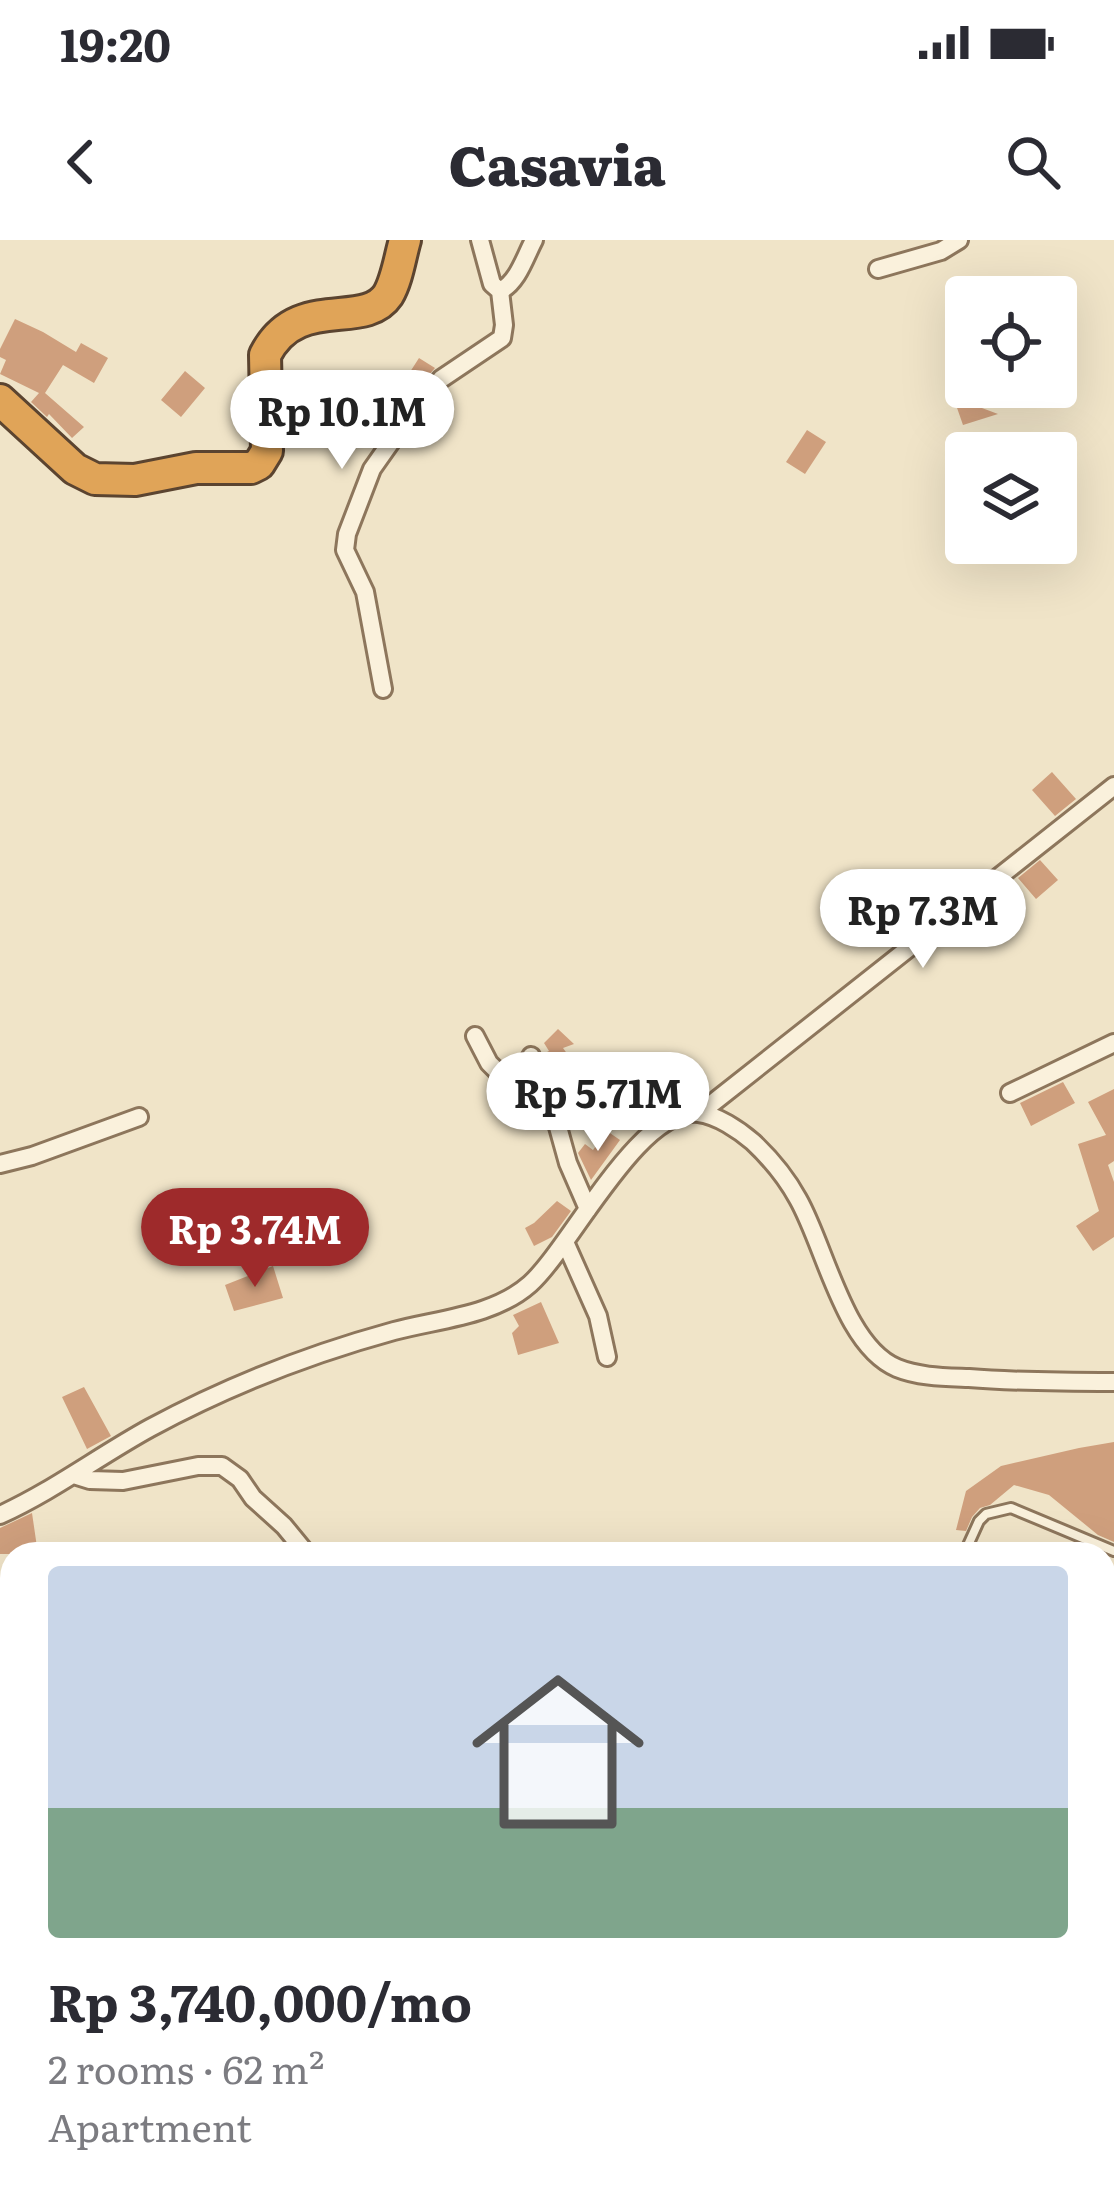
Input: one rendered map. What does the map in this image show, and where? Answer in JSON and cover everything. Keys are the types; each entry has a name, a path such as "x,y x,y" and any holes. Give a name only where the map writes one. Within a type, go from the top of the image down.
{"highway":[{"path":"0,400 75,469 95,479 135,480 196,467 251,468 267,452 265,355 270,346 286,327 302,320 381,303 392,286 405,240"}],"street":[{"path":"383,689 365,592 344,550 347,534 372,470 403,425 441,379 502,338 500,291 492,284 480,240"},
{"path":"500,291 508,288 534,240"},
{"path":"878,269 940,251 959,240"},
{"path":"0,1515 211,1398 315,1355 493,1306 531,1283 651,1132 670,1118 700,1113 1114,786"},
{"path":"475,1036 489,1063 533,1094 554,1117 589,1209"},
{"path":"1010,1093 1114,1043"},
{"path":"531,1056 533,1094"},
{"path":"700,1113 737,1129 772,1159 800,1201 867,1348 896,1367 953,1377 1114,1382"},
{"path":"0,1164 140,1117"},
{"path":"565,1242 598,1316 607,1357"},
{"path":"74,1474 90,1480 123,1481 222,1466 241,1479 253,1498 297,1542"}],"lane":[{"path":"969,1542 986,1514 1011,1508 1092,1542"}],"building":[{"path":"15,319 76,352 81,343 108,358 94,383 63,365 45,393 84,427 72,438 31,402 39,393 0,374 6,360 0,357 0,349"},
{"path":"419,358 435,368 402,406 392,400"},
{"path":"185,371 205,388 181,417 161,400"},
{"path":"957,408 982,408 998,414 963,425"},
{"path":"807,430 826,442 805,474 786,462"},
{"path":"1052,772 1076,799 1055,816 1032,790"},
{"path":"1040,860 1058,880 1036,899 1018,878"},
{"path":"558,1029 574,1044 563,1048 581,1073 565,1083 545,1053 549,1051 544,1043"},
{"path":"605,1063 636,1089 639,1085 652,1095 640,1110 596,1073"},
{"path":"1063,1082 1075,1103 1031,1126 1020,1103"},
{"path":"1114,1089 1114,1161 1108,1165 1114,1182 1114,1237 1093,1251 1076,1226 1099,1211 1078,1144 1106,1135 1088,1102"},
{"path":"607,1131 620,1140 591,1180 578,1153 585,1144 593,1150"},
{"path":"557,1201 571,1211 552,1237 534,1246 525,1228"},
{"path":"273,1266 283,1298 234,1311 225,1285"},
{"path":"541,1302 559,1343 518,1355 512,1333 519,1326 513,1315"},
{"path":"84,1387 111,1436 87,1449 62,1397"},
{"path":"1114,1442 1114,1542 1098,1535 1049,1495 1014,1485 980,1508 966,1531 956,1530 966,1491 1001,1466"},
{"path":"32,1513 36,1542 0,1542 0,1528"}]}
